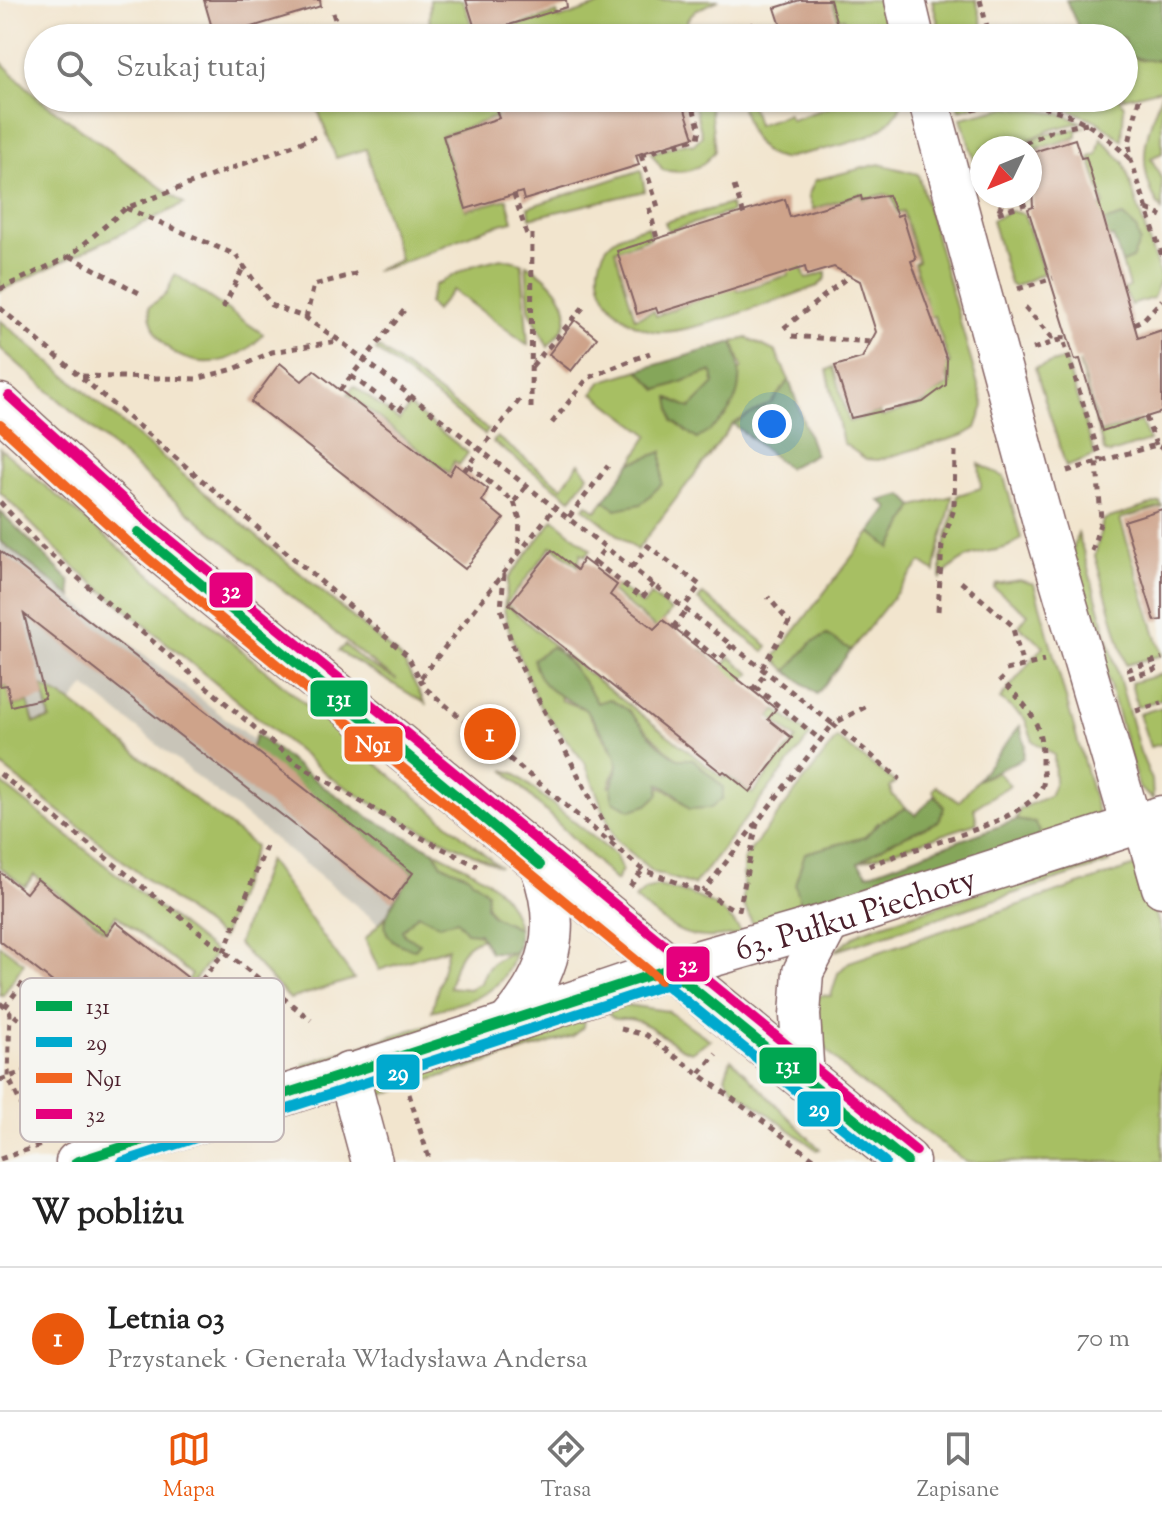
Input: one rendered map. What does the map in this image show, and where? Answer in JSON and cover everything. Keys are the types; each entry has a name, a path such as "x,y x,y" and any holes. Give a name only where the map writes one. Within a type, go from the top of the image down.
{"main road":[{"path":"0,406 138,532 540,865 907,1162"}],"street":[{"path":"905,0 911,24"},
{"path":"932,112 1044,526 1146,822 1162,887"},
{"name":"63. Pułku Piechoty","path":"284,1094 669,969 747,928 829,923 1146,822"},
{"path":"507,1024 532,997 547,964 552,904 540,865"},
{"path":"804,1079 800,1015 803,972 829,923"},
{"path":"348,1073 372,1162"},
{"name":"63. Pułku Piechoty","path":"76,1162 137,1142"}],"path":[{"path":"980,0 986,24"},
{"path":"333,13 337,24"},
{"path":"1138,103 1139,99"},
{"path":"658,207 641,155 698,138 700,130 694,112"},
{"path":"932,112 962,112"},
{"path":"1064,112 1087,123 1131,160"},
{"path":"1136,112 1129,143 1131,160 1160,240 1162,256"},
{"path":"1040,136 1087,123"},
{"path":"0,289 70,256 126,208 315,137"},
{"path":"734,186 744,215"},
{"path":"514,194 530,234 531,408"},
{"path":"126,208 236,255 271,305 306,318 364,359 556,506 900,779"},
{"path":"649,208 658,242"},
{"path":"996,214 999,208"},
{"path":"985,218 1014,208"},
{"path":"1147,209 1162,216"},
{"path":"70,256 143,295"},
{"path":"223,308 243,268"},
{"path":"306,318 314,285 359,273"},
{"path":"784,328 849,276"},
{"path":"1053,278 1011,291 1052,337 1066,339"},
{"path":"1134,324 1144,319 1162,300"},
{"path":"532,366 587,303"},
{"path":"0,308 407,655 425,688 617,850 643,870 703,892 747,928"},
{"path":"340,390 406,308"},
{"path":"792,336 870,342"},
{"path":"1023,353 1066,339"},
{"path":"1066,339 1099,461 1101,520 1090,558"},
{"path":"81,376 196,379 234,369 272,352 340,341"},
{"path":"552,423 588,378 650,353"},
{"path":"351,376 399,411 411,396"},
{"path":"518,556 520,520 514,502 466,468 520,399"},
{"path":"1057,473 1159,447 1146,417"},
{"path":"938,611 942,544 954,509 955,451"},
{"path":"569,517 608,466"},
{"path":"514,502 527,485"},
{"path":"0,502 38,544 294,761 416,835 481,868"},
{"path":"420,679 556,506"},
{"path":"606,546 593,564 642,598 654,583"},
{"path":"632,567 648,546 700,585 673,627 720,660 732,645"},
{"path":"505,573 501,609 517,659 617,850"},
{"path":"961,582 1012,625 1023,666"},
{"path":"768,597 789,622 753,689 821,740"},
{"path":"1122,671 1162,658"},
{"path":"1006,670 1049,660"},
{"path":"1124,679 1162,667"},
{"path":"861,870 897,853 996,821 1040,791 1044,781 1043,739 1037,721 1000,678"},
{"path":"1133,712 1162,703"},
{"path":"703,892 833,724 865,707"},
{"path":"0,774 257,978"},
{"path":"747,928 757,820"},
{"path":"203,978 224,952 267,844"},
{"path":"20,985 2,1005 20,1019"},
{"path":"284,999 311,1020"},
{"path":"10,1012 8,1077 20,1102"},
{"path":"0,1080 20,1073"},
{"path":"700,1073 818,1162"},
{"path":"408,1092 430,1162"}],"shaded area":[{"path":"0,542 426,875 384,928 85,686 41,742 0,709"}],"green space":[{"path":"430,0 463,0 471,24 429,24"},
{"path":"615,0 719,0 696,10 687,20 688,24 521,24 557,13 559,19"},
{"path":"832,0 879,0 885,24 846,24 844,18 838,19"},
{"path":"932,0 976,0 982,24 938,24"},
{"path":"1066,0 1162,0 1162,60 1138,58 1138,24 1077,24"},
{"path":"1138,58 1162,60 1162,89 1138,95"},
{"path":"0,61 24,84 24,112 57,112 184,204 0,291"},
{"path":"1162,92 1162,153 1151,158 1162,180 1162,211 1148,181 1145,152 1151,122"},
{"path":"319,112 495,112 496,117 441,136 466,210 507,199 513,221 374,271 400,260 366,149 336,158"},
{"path":"696,112 711,112 715,151 692,170 663,170 651,153 685,143 693,145 702,136"},
{"path":"743,112 753,112 757,125 788,114 791,120 815,112 897,112 884,126 852,142 782,159 763,151 748,127"},
{"path":"987,112 1047,112 1081,122 1037,136 970,136 970,146 961,118"},
{"path":"1073,112 1124,112 1122,140 1095,120"},
{"path":"1086,127 1077,130 1077,137 1042,147 1043,135"},
{"path":"1101,138 1124,163 1161,279 1153,298 1131,305 1124,289 1129,287 1122,263 1132,259 1123,216 1104,222 1099,207 1104,205 1090,157 1097,155"},
{"path":"879,164 918,174 984,406 976,428 964,435 878,460 866,459 843,443 827,370 833,367 849,422 880,412 882,417 927,402 926,398 949,385 945,366 950,364 934,316 930,317 903,212 898,213 892,197 885,194 863,199 861,194 813,209 808,196 815,180"},
{"path":"641,170 645,191 530,218 529,207"},
{"path":"730,204 731,212 668,231 665,222"},
{"path":"1010,211 1024,214 1044,273 1014,287 1010,284 992,220"},
{"path":"1123,216 1136,228 1140,242 1132,259 1122,263 1113,237 1108,238 1104,222"},
{"path":"648,226 650,238 615,250 635,318 654,311 656,316 735,286 738,291 788,275 788,270 801,265 806,279 826,272 826,278 818,286 693,327 659,332 645,329 632,323 610,303 599,277 600,262 610,243"},
{"path":"501,258 522,263 528,345 453,290 435,311 428,303 435,285 471,266"},
{"path":"526,264 557,289 566,307 564,326 548,347 529,309"},
{"path":"175,274 263,334 248,349 231,358 212,362 194,361 178,355 164,344 154,328 149,307 166,294"},
{"path":"0,320 402,659 425,703 338,651 345,645 363,661 397,680 367,659 164,492 0,348"},
{"path":"747,338 776,352 789,380 772,402 733,424 637,550 584,508 587,504 596,511 604,501 616,509 662,452 631,463 649,435 593,393 602,381 639,370 658,390 712,371 714,384 690,409 670,398 697,439 742,367 733,342"},
{"path":"733,342 739,372 736,398 722,420 697,439 673,421 669,398 690,408 714,384 712,371 658,390 639,370"},
{"path":"378,347 488,430 485,435 376,350"},
{"path":"1065,359 1095,456 1066,467 1035,368"},
{"path":"1079,362 1100,433 1141,421 1149,441 1109,454 1104,451"},
{"path":"789,380 815,454 788,468 733,424 772,402"},
{"path":"354,386 399,420 409,406 468,453 459,465 454,461 449,473 348,394"},
{"path":"497,437 562,487 579,463 588,475 571,499 493,442"},
{"path":"0,448 500,867 391,815 331,778 74,567 0,492"},
{"path":"662,452 662,484 641,504 616,509 604,501 631,463"},
{"path":"979,464 1004,477 1021,538 1012,545 963,559 941,578 941,560 958,495 981,488"},
{"path":"903,495 914,506 891,548 871,532 889,508 880,501"},
{"path":"952,496 935,572 921,562 851,650 827,635 812,642 787,671 774,658 871,532 891,548 914,506"},
{"path":"1160,502 1162,507 1120,519 1162,655 1126,665 1095,556 1103,520"},
{"path":"0,511 70,581 72,597 0,541"},
{"path":"554,519 591,550 585,556 581,553 578,566 552,546 506,604 560,651 551,647 561,700 585,709 616,756 617,766 609,787 644,785 662,788 689,809 678,759 619,705 610,699 597,703 562,653 723,778 726,775 752,794 796,739 770,717 777,710 810,736 694,885 653,872 615,839 585,763 539,705 509,630 504,609 508,579"},
{"path":"1078,533 1140,752 1152,780 1153,799 1139,788 1072,553"},
{"path":"1019,580 1034,584 1099,817 1037,841 1026,824 1016,820 1020,809 1049,796 1055,781 1054,755 1033,741 1025,719 1000,699 1043,646 1019,626 1028,614 994,588 996,584"},
{"path":"619,586 643,605 651,595 671,611 657,629 610,591"},
{"path":"703,594 768,646 764,652 698,600"},
{"path":"827,635 851,650 817,694 787,671 812,642"},
{"path":"551,647 583,681 597,703 610,699 628,710 658,744 678,759 693,759 723,787 723,798 711,808 689,809 675,793 659,784 659,794 647,805 631,810 613,801 611,791 617,762 610,744 586,710 551,690 536,670 533,659"},
{"path":"700,649 722,667 730,657 751,674 736,684"},
{"path":"1162,674 1162,699 1137,707 1131,683"},
{"path":"7,685 12,706 28,702 34,723 50,719 42,686 72,703 255,846 222,938 0,765 0,686"},
{"path":"1162,707 1162,744 1150,747 1139,714"},
{"path":"1020,726 1025,745 1023,758 977,780"},
{"path":"256,734 324,787 370,818 434,851 442,865 467,875 487,892 486,907 493,916 518,928 518,945 513,953 490,952 479,933 466,932 457,920 439,925 418,914 402,930 405,936 420,943 415,949 398,944 389,937 385,927 391,906 413,873 251,750"},
{"path":"837,738 895,782 890,787 892,795 906,808 878,823 865,837 805,853 804,913 755,929 743,903 743,860"},
{"path":"504,770 514,773 615,855 622,870 616,881"},
{"path":"997,772 1010,785 974,808 977,823 857,863 889,843 939,821 944,807 933,791 936,786 959,802 977,780"},
{"path":"0,782 216,953 196,978 190,978 192,975 116,915 106,931 34,875 25,887 0,867"},
{"path":"935,795 944,807 939,821 889,843 858,863 868,874 1016,820 1035,823 1040,832 1037,841 804,913 795,884 805,853 865,837 878,823 906,808 916,815"},
{"path":"434,851 474,872 497,889 513,913 518,928 494,917 467,875 442,865"},
{"path":"1108,857 1109,863 835,951 862,931 1086,858"},
{"path":"268,860 354,979 290,999 284,993 284,978 270,978 238,944"},
{"path":"1141,864 1162,935 1162,1162 966,1162 851,1075 828,1052 820,1038 815,995 831,996 838,973 849,962"},
{"path":"658,886 706,901 726,914 742,934 695,936 673,927 635,899 645,890"},
{"path":"418,914 457,920 483,938 463,951 449,987 469,989 481,983 492,963 513,953 518,945 505,975 487,992 475,998 432,1011 448,948 379,970 365,939 385,917 388,935 405,936 402,930"},
{"path":"0,945 24,963 3,995 0,995"},
{"path":"626,1005 668,1011 710,1040 691,1052 642,1023 615,1019 607,1011"},
{"path":"480,1008 482,1015 300,1074 304,1064"},
{"path":"584,1017 583,1027 573,1036 372,1098 376,1086"},
{"path":"731,1059 820,1149 817,1150 733,1088 725,1077"}],"building":[{"path":"204,0 320,0 321,6 261,24 211,24"},
{"path":"466,0 566,0 567,7 512,24 474,24"},
{"path":"800,0 830,0 837,24 780,24 775,8"},
{"path":"497,112 686,112 694,137 636,155 639,165 524,200 522,192 466,209 443,136 499,118"},
{"path":"1075,139 1081,158 1086,157 1138,338 1162,330 1162,412 1102,431 1080,359 1075,360 1028,209 1042,208 1042,149"},
{"path":"888,195 897,216 902,214 916,259 911,261 947,360 946,385 923,402 851,418 835,366 862,358 876,332 860,281 834,267 807,275 805,267 658,313 656,308 637,314 617,251 785,199 790,217 861,196 862,200"},
{"path":"575,320 597,338 571,371 549,354"},
{"path":"280,363 302,381 314,370 449,475 455,464 488,489 482,501 504,519 465,569 251,402"},
{"path":"1162,509 1162,620 1155,621 1124,521"},
{"path":"552,550 577,570 583,559 617,585 610,595 654,629 663,620 776,709 768,719 792,738 750,792 509,604"},
{"path":"0,551 413,873 392,901 24,614 45,698 11,706 7,685 0,686"},
{"path":"0,872 26,893 37,879 107,934 116,922 187,977 48,978 0,941"}],"transit line":[{"name":"32","path":"9,396 147,521 916,1151"},
{"name":"N91","path":"0,425 129,543 660,980"},
{"name":"131","path":"138,532 540,865"},
{"name":"131","path":"669,969 907,1162"},
{"name":"131","path":"284,1094 669,969"},
{"name":"29","path":"660,980 885,1162"},
{"name":"29","path":"284,1109 674,982"},
{"name":"131","path":"76,1162 137,1142"},
{"name":"29","path":"122,1162 183,1142"}],"place":[{"name":"Letnia 03","path":"490,734"}]}
